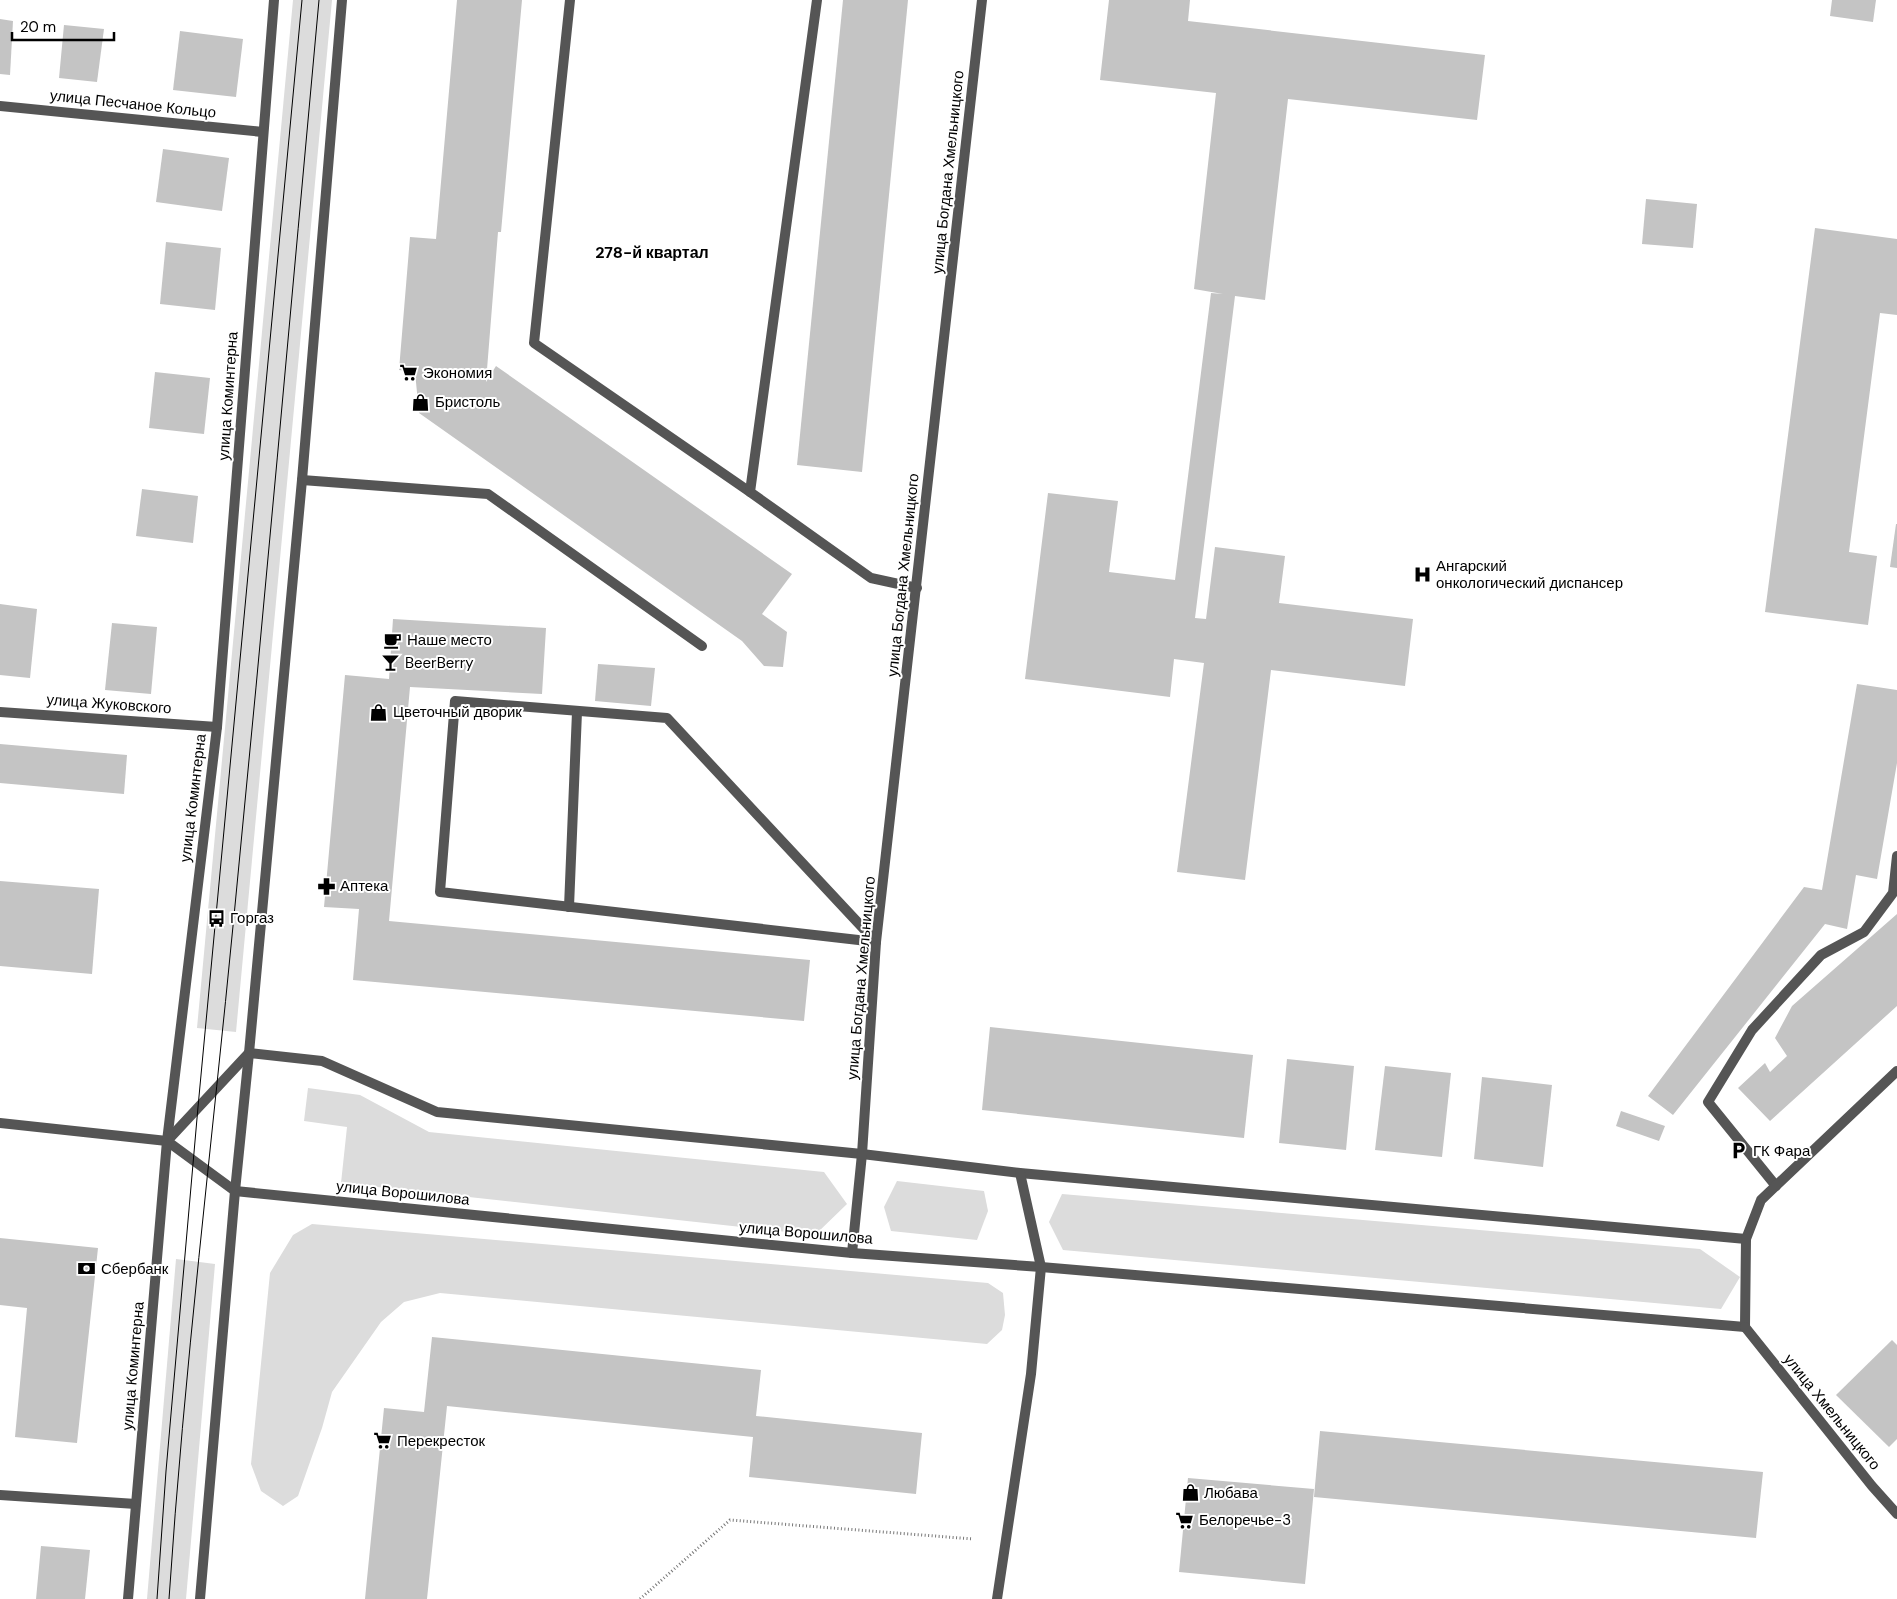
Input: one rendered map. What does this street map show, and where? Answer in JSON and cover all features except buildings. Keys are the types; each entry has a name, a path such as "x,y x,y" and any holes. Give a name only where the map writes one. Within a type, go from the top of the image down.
{"street":[{"name":"улица Коминтерна","path":"128,1599 167,1141 217,726 274,0"},
{"path":"200,1599 235,1191 302,480 342,0"},
{"path":"570,0 534,343 871,578 917,588"},
{"path":"750,492 817,0"},
{"name":"улица Богдана Хмельницкого","path":"852,1253 862,1154 876,942 982,0"},
{"name":"улица Песчаное Кольцо","path":"0,106 263,132"},
{"path":"302,480 488,494 702,646"},
{"path":"455,701 667,718 876,942 440,892 455,701"},
{"name":"улица Жуковского","path":"0,712 217,726"},
{"path":"569,907 577,712"},
{"path":"1776,1186 1708,1102 1752,1030 1821,955 1864,932 1893,893 1897,856"},
{"path":"167,1141 249,1053"},
{"path":"249,1053 322,1061 437,1112 862,1154 1020,1173 1746,1239"},
{"path":"1744,1327 1746,1239 1761,1200 1897,1070"},
{"path":"0,1124 167,1141 235,1191"},
{"path":"996,1599 1031,1374 1041,1267 1020,1173"},
{"name":"улица Ворошилова","path":"235,1191 852,1253 1041,1267 1744,1327"},
{"name":"улица Хмельницкого","path":"1744,1327 1872,1486 1897,1514"},
{"path":"0,1495 136,1504"}],"path":[{"path":"640,1599 730,1520 973,1539"}],"shaded area":[{"path":"293,0 332,0 236,1032 197,1028"},
{"path":"308,1088 360,1095 429,1132 824,1172 847,1204 815,1235 341,1183 347,1127 304,1121"},
{"path":"897,1181 984,1191 988,1211 977,1240 891,1231 884,1207"},
{"path":"1062,1194 1700,1249 1740,1277 1721,1309 1063,1250 1049,1222"},
{"path":"312,1224 988,1283 1003,1293 1005,1315 1002,1330 987,1344 440,1293 404,1302 381,1322 332,1392 322,1428 298,1496 283,1506 261,1491 251,1464 270,1273 293,1235"},
{"path":"176,1259 215,1264 186,1599 147,1599"}],"tram line":[{"path":"157,1599 166,1471 198,1107 302,0"},
{"path":"169,1599 182,1428 226,1001 319,0"}],"place":[{"name":"Экономия","path":"409,373"},
{"name":"Бристоль","path":"421,402"},
{"name":"Ангарский онкологический диспансер","path":"1422,575"},
{"name":"Наше место","path":"393,640"},
{"name":"BeerBerry","path":"391,663"},
{"name":"Цветочный дворик","path":"379,712"},
{"name":"Аптека","path":"326,886"},
{"name":"Горгаз","path":"216,918"},
{"name":"ГК Фара","path":"1739,1151"},
{"name":"Сбербанк","path":"87,1269"},
{"name":"Перекресток","path":"383,1441"},
{"name":"Любава","path":"1190,1493"},
{"name":"Белоречье-3","path":"1185,1520"}],"district":[{"name":"278-й квартал","path":"652,252"}]}
